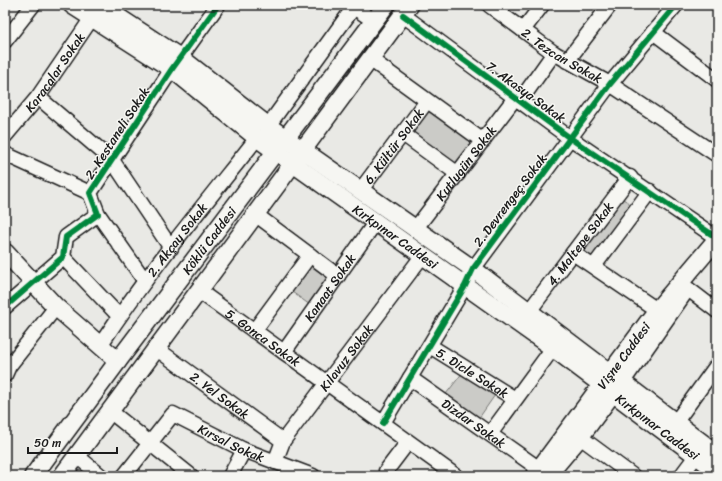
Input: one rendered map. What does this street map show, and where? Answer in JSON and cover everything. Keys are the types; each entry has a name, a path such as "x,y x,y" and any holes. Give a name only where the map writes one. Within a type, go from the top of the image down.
{"main road":[{"name":"Kırkpınar Caddesi","path":"72,5 99,8 177,63 298,158 375,223 423,255 553,348 675,423 706,452 717,471"},
{"name":"Köklü Caddesi","path":"33,476 386,5"},
{"name":"Köklü Caddesi","path":"62,476 111,412 255,214 407,10"},
{"name":"Kırkpınar Caddesi","path":"298,158 360,190 416,228 530,310 611,383 706,452"},
{"name":"Vişne Caddesi","path":"539,473 687,288 717,239"},
{"name":"Vişne Caddesi","path":"539,473 580,437 611,383 657,310 717,239"},
{"path":"5,252 56,306 101,344 118,361"}],"street":[{"path":"5,41 33,5"},
{"name":"2. Kestaneli Sokak","path":"145,281 98,214 90,193 177,63 218,5"},
{"name":"2. Tezcan Sokak","path":"489,5 554,53 610,84 717,155"},
{"path":"523,30 542,5"},
{"path":"567,61 610,5"},
{"name":"2. Devrengeç Sokak","path":"383,424 465,286 473,269 610,84 676,5"},
{"path":"352,6 374,21"},
{"name":"2. Akçay Sokak","path":"101,344 119,316 170,248 263,132 352,6"},
{"name":"Karacalar Sokak","path":"5,136 38,96 99,8"},
{"name":"7. Akasya Sokak","path":"407,10 518,99 570,138 630,177 717,239"},
{"path":"653,32 717,80"},
{"name":"Kutlugün Sokak","path":"416,228 483,141 554,53"},
{"name":"6. Kültür Sokak","path":"370,59 483,141"},
{"path":"38,96 112,160 170,248"},
{"name":"6. Kültür Sokak","path":"360,190 427,101"},
{"path":"403,134 458,174"},
{"path":"5,154 90,193"},
{"name":"4. Maltepe Sokak","path":"530,310 630,177"},
{"path":"594,266 650,192"},
{"path":"5,307 63,258 66,237 98,214"},
{"path":"255,214 338,276"},
{"name":"Kanaat Sokak","path":"284,352 375,223"},
{"path":"573,252 657,310"},
{"path":"254,331 310,255"},
{"name":"Kılavuz Sokak","path":"275,462 283,441 423,255"},
{"path":"63,258 119,316"},
{"path":"687,288 717,310"},
{"name":"5. Gonca Sokak","path":"199,291 456,476"},
{"path":"6,368 56,306"},
{"name":"5. Dicle Sokak","path":"430,346 515,399"},
{"path":"490,434 553,348"},
{"name":"2. Yel Sokak","path":"157,349 283,441"},
{"path":"675,423 717,365"},
{"name":"Dizdar Sokak","path":"410,378 490,434 539,473"},
{"path":"111,412 191,476"},
{"name":"Kırsal Sokak","path":"151,443 173,414 244,450 313,476"},
{"path":"580,437 631,476"},
{"path":"386,471 408,442"},
{"path":"124,476 151,443"},
{"path":"230,476 244,450"},
{"path":"681,476 706,452"},
{"path":"77,456 101,476"}],"shaded area":[{"path":"428,111 473,143 456,166 412,133"},
{"path":"619,196 633,206 592,261 578,251"},
{"path":"311,266 329,279 310,305 292,292"},
{"path":"463,372 495,395 479,418 446,394"}],"cycle path":[{"path":"5,307 63,257 66,237 98,214 90,193 172,69 218,5"},
{"path":"383,423 465,286 473,269 610,84 676,5"},
{"path":"403,15 570,138 717,238"}]}
